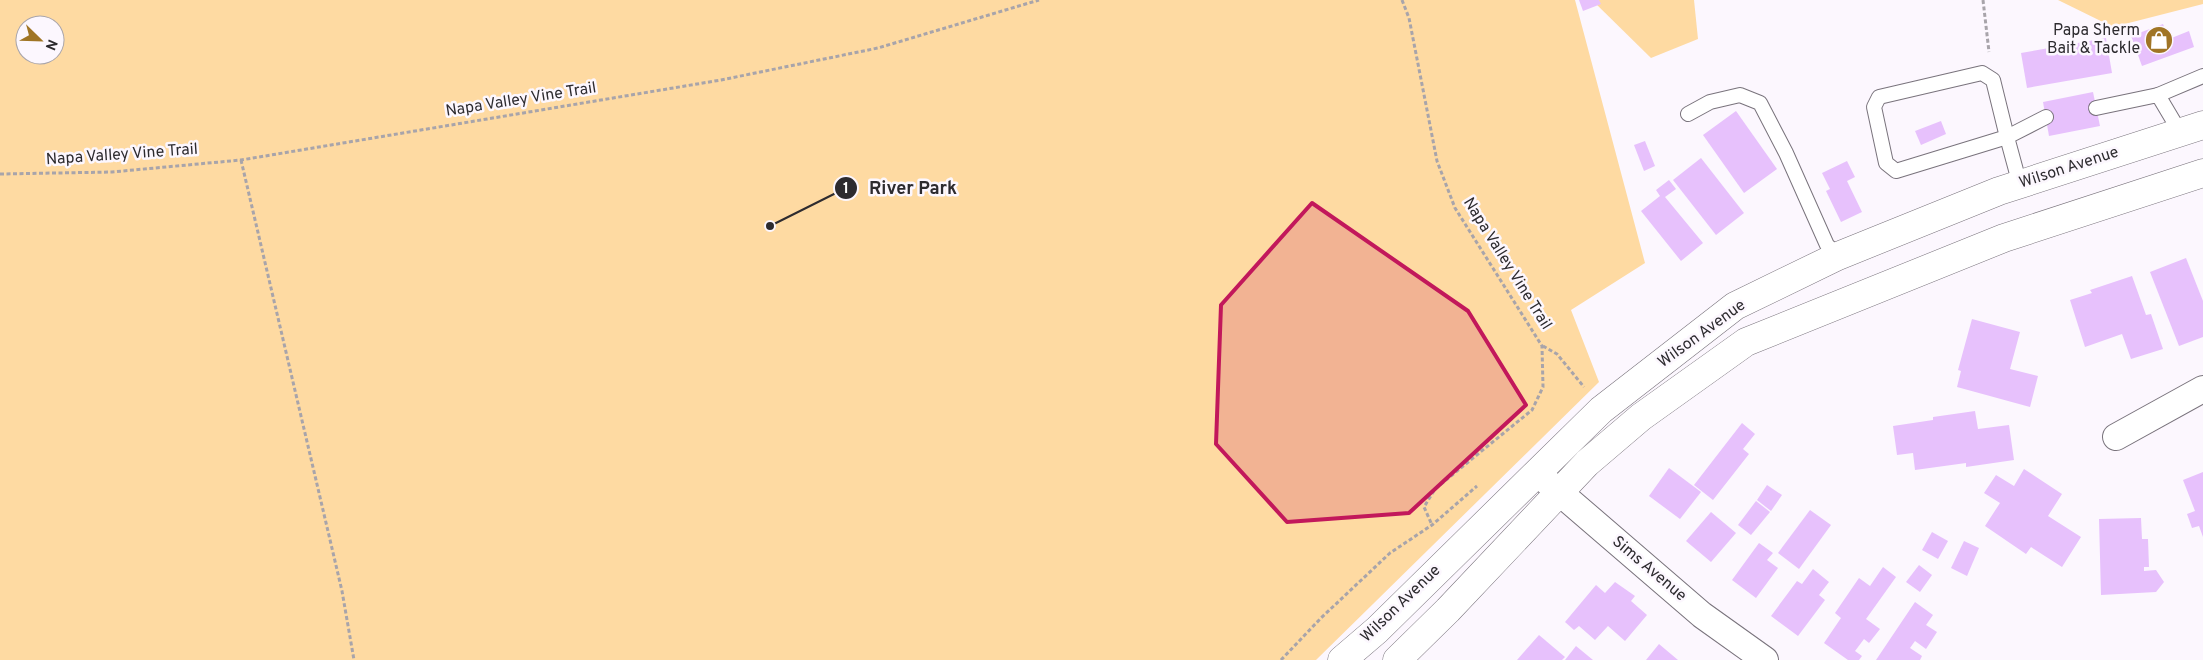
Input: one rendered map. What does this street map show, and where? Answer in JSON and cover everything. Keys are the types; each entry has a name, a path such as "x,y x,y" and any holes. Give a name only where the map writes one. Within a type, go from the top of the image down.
{"main road":[{"name":"Wilson Avenue","path":"1342,660 1377,630 1601,410 1735,306 1838,256 2020,185 2192,128"},
{"name":"Wilson Avenue","path":"1397,660 1448,610 1587,463 1642,416 1746,342 2004,238 2203,173"}],"street":[{"path":"2116,437 2203,389"},
{"name":"Sims Avenue","path":"1537,473 1558,494 1702,614 1765,660"}],"lane":[{"path":"2020,185 2007,137 1993,80 1982,73 1879,98 1874,108 1886,163 1896,171 2007,137 2046,117"},
{"path":"2096,108 2158,96 2203,76"},
{"path":"1688,114 1710,102 1740,95 1760,103 1786,153 1826,245 1838,256"},
{"path":"2158,96 2192,128"}],"path":[{"name":"Napa Valley Vine Trail","path":"0,174 112,172 241,160 721,80 878,48 1039,0"},
{"name":"Napa Valley Vine Trail","path":"1281,660 1321,618 1390,553 1432,525 1424,507 1435,489 1532,410 1542,387 1542,346 1455,208 1437,161 1409,18 1402,0"},
{"path":"1983,0 1993,80"},
{"path":"241,160 342,591 354,660"},
{"path":"1542,346 1556,354 1601,410"}],"highlighted area":[{"path":"1312,203 1468,311 1526,405 1409,513 1287,522 1216,444 1221,305"}],"shaded area":[{"path":"0,0 1575,0 1645,263 1571,310 1599,382 1316,660 0,660"},
{"path":"1592,0 1694,0 1698,39 1651,58"},
{"path":"2058,0 2203,0 2203,4 2113,27"}],"building":[{"path":"1579,0 1599,0 1601,4 1583,11"},
{"path":"2163,24 2169,39 2189,31 2194,47 2142,66 2131,36"},
{"path":"2106,38 2112,73 2027,88 2021,53"},
{"path":"2093,92 2100,126 2049,136 2043,102"},
{"path":"1736,111 1777,169 1744,193 1703,135"},
{"path":"1941,121 1946,134 1921,145 1915,131"},
{"path":"1645,141 1655,166 1644,171 1634,145"},
{"path":"1701,158 1744,213 1716,235 1673,180"},
{"path":"1847,161 1855,177 1847,181 1862,212 1841,222 1826,191 1830,189 1822,173"},
{"path":"1669,180 1676,189 1665,197 1703,243 1681,261 1641,211 1660,196 1656,190"},
{"path":"2186,258 2203,301 2203,337 2179,346 2150,272"},
{"path":"2132,276 2146,315 2151,314 2163,349 2131,359 2122,334 2085,347 2070,300 2092,293 2090,290"},
{"path":"1972,319 2020,332 2010,369 2038,376 2030,407 1957,387 1961,371 1958,370"},
{"path":"1975,411 1978,429 2009,425 2014,460 1966,467 1966,463 1915,470 1913,453 1897,455 1893,426 1933,420 1933,417"},
{"path":"1742,423 1755,434 1743,449 1749,454 1713,500 1694,485"},
{"path":"1669,468 1701,492 1680,519 1649,496"},
{"path":"2024,469 2062,494 2048,516 2081,537 2062,567 2031,547 2026,554 1985,526 2000,503 1984,493 1996,475 2014,486"},
{"path":"2203,472 2203,537 2199,526 2192,528 2187,514 2195,511 2183,480"},
{"path":"1767,485 1782,495 1771,511 1757,500"},
{"path":"1756,501 1770,512 1751,535 1738,525"},
{"path":"1810,510 1831,525 1799,569 1778,553"},
{"path":"1711,512 1736,533 1711,562 1686,541"},
{"path":"2141,518 2142,539 2148,539 2149,567 2144,567 2144,571 2156,570 2164,582 2156,592 2101,595 2099,519"},
{"path":"1932,532 1948,541 1938,559 1922,550"},
{"path":"1964,541 1979,548 1967,576 1951,568"},
{"path":"1759,543 1773,553 1767,560 1778,568 1756,598 1732,580"},
{"path":"1919,565 1932,575 1920,592 1906,582"},
{"path":"1883,567 1896,577 1866,619 1880,629 1869,643 1864,639 1855,651 1862,656 1859,660 1848,660 1824,643 1841,618 1835,613 1859,578 1870,586"},
{"path":"1813,569 1829,582 1819,595 1825,600 1798,636 1771,616 1797,581 1802,584"},
{"path":"1615,582 1635,596 1631,601 1647,615 1625,641 1608,626 1595,640 1579,626 1574,630 1565,622 1596,585 1605,593"},
{"path":"1915,602 1933,615 1926,625 1937,632 1926,649 1915,641 1910,648 1922,656 1920,660 1876,660"},
{"path":"1539,635 1565,657 1562,660 1517,660"},
{"path":"1659,644 1678,660 1646,660"},
{"path":"1576,646 1593,660 1565,660"}],"place":[{"name":"Papa Sherm Bait & Tackle","path":"2159,40"},
{"name":"River Park","path":"770,226"}]}
